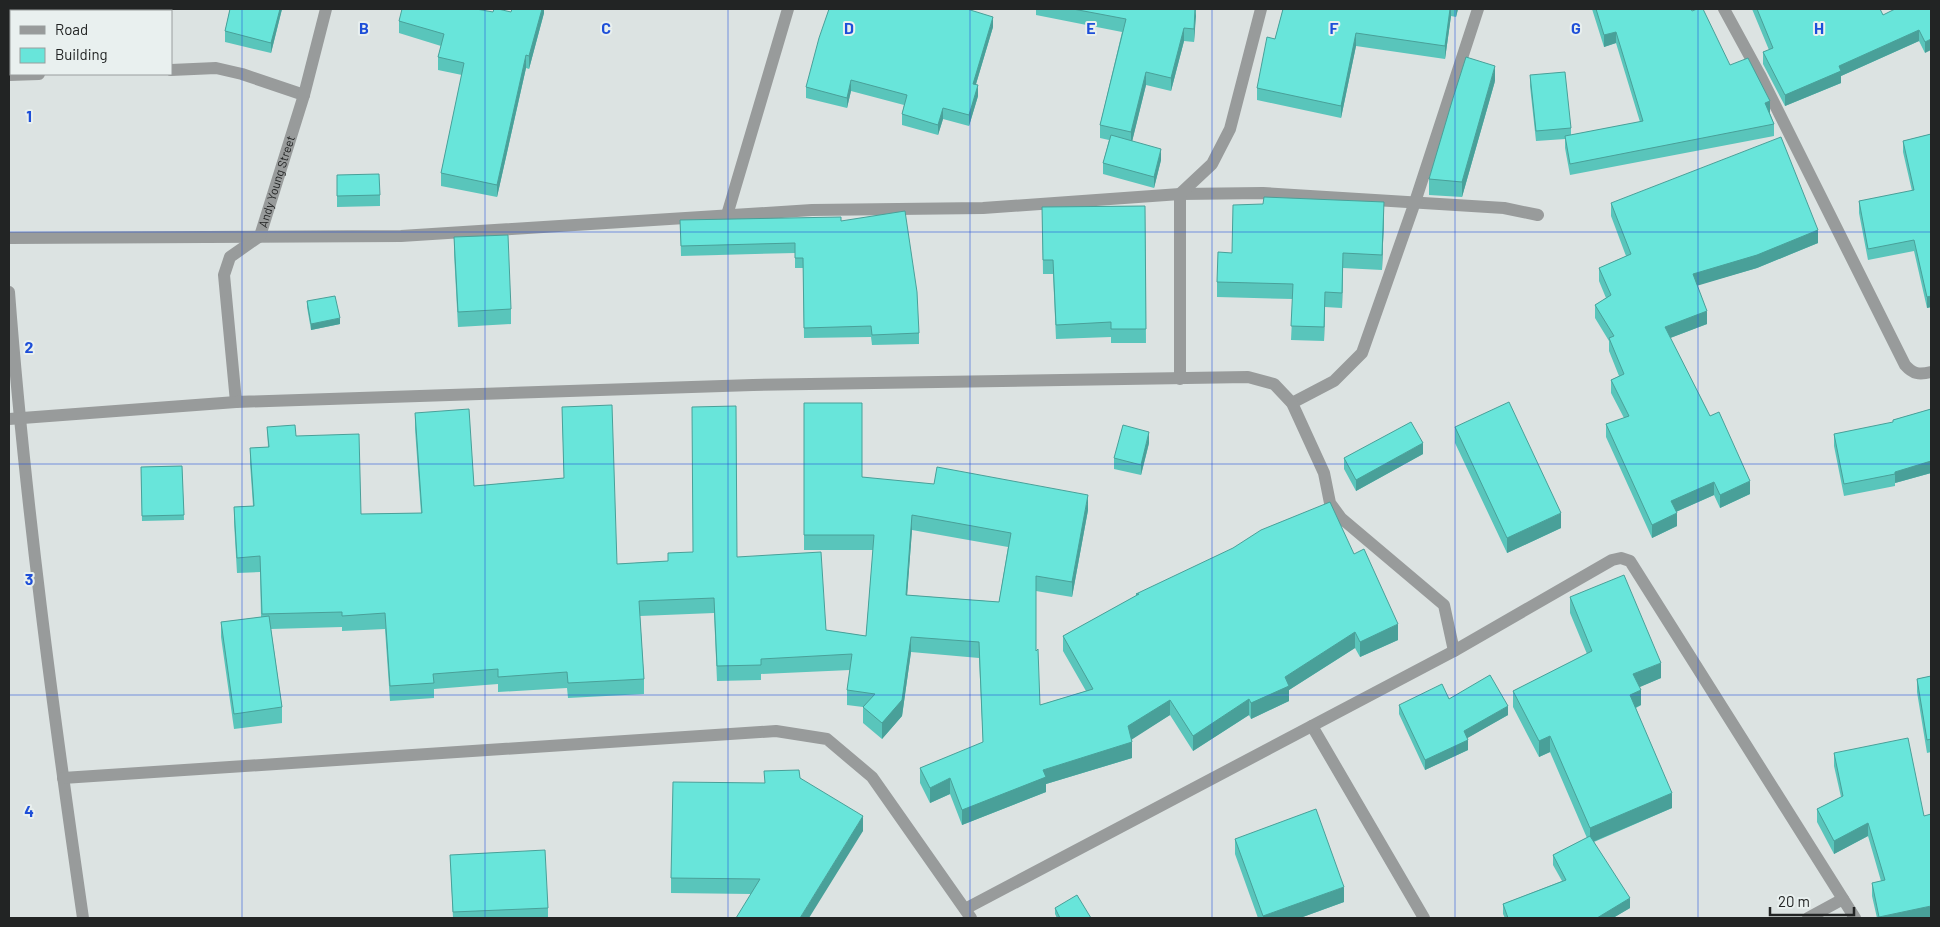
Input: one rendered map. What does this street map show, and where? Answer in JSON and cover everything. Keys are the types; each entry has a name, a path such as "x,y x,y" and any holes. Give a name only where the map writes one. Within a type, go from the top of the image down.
{"street":[{"name":"Andy Young Street","path":"236,402 224,275 230,258 260,236 304,95 326,9"},
{"path":"727,216 788,9"},
{"path":"1180,379 1180,194 1212,164 1230,129 1261,9"},
{"path":"1292,403 1334,381 1362,354 1415,202 1478,9"},
{"path":"1724,9 1760,75 1905,365 1911,371 1921,375 1931,372"},
{"path":"172,70 216,68 242,74 304,95"},
{"path":"9,238 401,236 812,210 983,208 1180,194 1263,193 1504,208 1538,215"},
{"path":"9,292 14,419 83,918"},
{"path":"14,419 236,402 753,385 1248,377 1274,384 1292,403 1324,473 1330,503 1341,518 1444,605 1454,651"},
{"path":"63,778 776,731 827,738 872,777 968,914 1312,726 1454,651 1612,560 1621,558 1630,561 1855,918"},
{"path":"1312,726 1424,918"},
{"path":"1808,918 1843,899"}],"building":[{"path":"104,9 140,9 140,10"},
{"path":"230,9 280,9 271,43 225,31"},
{"path":"402,9 476,9 493,12 494,9 498,9 511,12 512,9 542,9 529,56 526,55 497,185 441,173 464,63 438,57 444,34 399,21"},
{"path":"829,9 967,9 993,17 973,84 978,85 969,115 943,108 938,125 902,114 907,95 851,80 847,98 806,87"},
{"path":"1073,9 1195,9 1194,29 1184,28 1171,78 1146,72 1131,132 1100,125 1126,19"},
{"path":"1283,9 1450,9 1445,46 1356,33 1341,106 1257,88 1267,37 1275,39"},
{"path":"1596,9 1691,9 1692,11 1703,9 1730,65 1748,58 1770,101 1765,103 1774,124 1570,164 1565,136 1643,121 1616,32 1604,35"},
{"path":"1757,9 1880,9 1883,15 1895,9 1931,9 1931,39 1925,42 1919,30 1839,66 1841,71 1785,95 1763,52 1773,48"},
{"path":"1466,57 1495,66 1462,182 1429,179 1453,98"},
{"path":"1565,72 1571,128 1536,131 1530,75"},
{"path":"1931,134 1931,296 1927,297 1914,240 1868,249 1859,201 1914,190 1903,141"},
{"path":"1111,135 1161,149 1154,177 1103,163"},
{"path":"1781,137 1818,230 1757,255 1693,274 1707,311 1665,327 1710,416 1719,412 1750,481 1720,495 1714,482 1671,501 1677,513 1652,525 1606,424 1629,416 1611,380 1624,374 1609,338 1614,336 1595,305 1611,295 1599,268 1631,254 1611,203"},
{"path":"379,174 380,195 337,196 337,175"},
{"path":"1264,197 1384,202 1382,255 1343,253 1342,293 1325,292 1324,327 1291,326 1293,284 1217,282 1218,252 1232,253 1233,205 1263,204"},
{"path":"1145,206 1146,329 1111,329 1111,322 1056,325 1053,260 1043,260 1042,207"},
{"path":"905,211 917,292 919,333 872,335 871,326 804,328 803,258 795,258 795,243 681,246 680,220 841,217 841,221"},
{"path":"508,235 511,309 458,312 454,237"},
{"path":"335,296 340,318 311,324 307,301"},
{"path":"1509,402 1561,513 1507,538 1455,427"},
{"path":"804,403 862,403 862,477 934,484 937,467 1088,495 1072,582 1036,576 1036,651 1038,649 1040,705 1093,689 1063,636 1139,594 1136,594 1233,548 1261,530 1330,502 1354,554 1364,549 1398,624 1360,642 1355,632 1285,677 1289,686 1251,703 1249,699 1193,736 1170,700 1128,726 1132,742 1043,770 1046,777 962,810 950,778 930,788 920,768 983,742 979,642 911,637 902,700 882,723 863,707 875,694 847,690 852,654 761,659 761,665 717,666 714,598 639,601 644,679 568,683 567,672 498,677 498,669 433,674 434,683 390,686 385,613 342,616 342,612 262,614 260,556 237,558 234,507 254,506 250,448 269,447 267,427 295,425 296,436 359,434 361,514 422,513 415,413 469,409 474,486 564,478 562,407 612,405 617,564 668,561 668,553 693,552 692,407 736,406 737,557 821,552 826,630 866,636 874,535 804,535","holes":["912,515 1011,533 999,602 906,595"]},
{"path":"1931,409 1931,461 1895,472 1895,474 1844,484 1834,434 1893,422 1893,420"},
{"path":"1411,422 1423,443 1356,480 1344,458"},
{"path":"1123,425 1149,432 1141,465 1114,458"},
{"path":"182,466 184,515 142,516 141,467"},
{"path":"1624,575 1661,663 1633,674 1641,690 1630,695 1672,793 1590,828 1550,736 1539,741 1513,691 1592,651 1570,597"},
{"path":"269,616 282,707 234,714 221,622"},
{"path":"1490,675 1508,706 1464,731 1468,740 1425,760 1399,705 1442,684 1449,699"},
{"path":"1931,676 1931,739 1927,740 1917,679"},
{"path":"1908,738 1924,816 1931,814 1931,906 1879,917 1872,883 1885,880 1868,823 1834,841 1817,809 1843,796 1834,753"},
{"path":"799,770 800,778 863,816 800,918 736,918 760,879 671,878 673,782 765,783 764,771"},
{"path":"1316,809 1344,887 1263,916 1235,839"},
{"path":"1590,836 1630,898 1597,918 1508,918 1503,904 1566,880 1553,855"},
{"path":"545,850 548,908 453,912 450,855"},
{"path":"1077,895 1091,918 1060,918 1055,908"}]}
